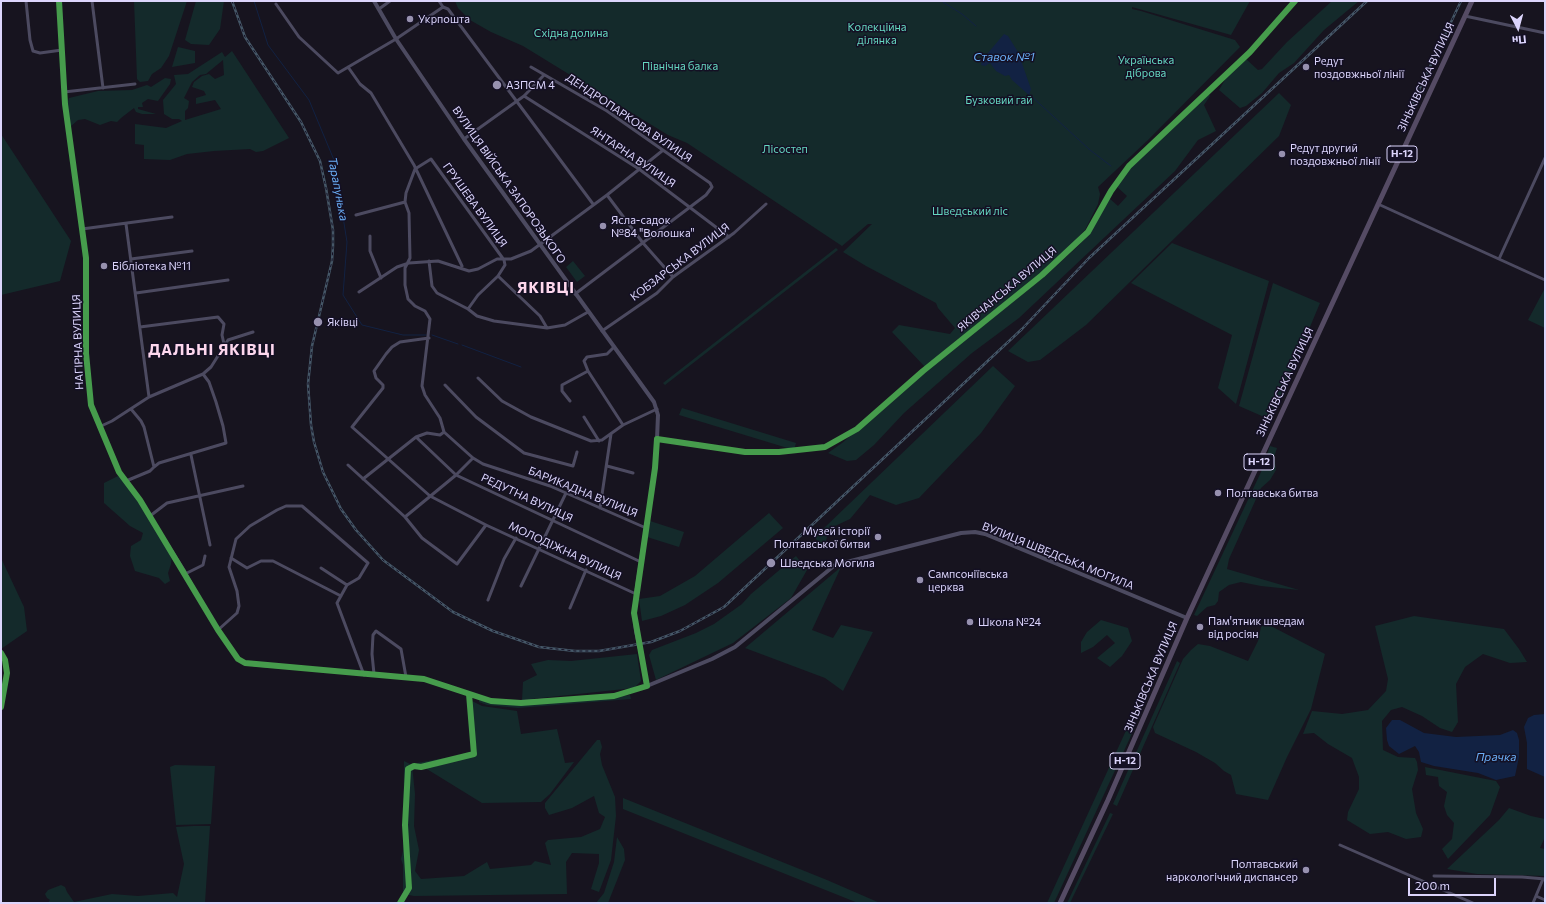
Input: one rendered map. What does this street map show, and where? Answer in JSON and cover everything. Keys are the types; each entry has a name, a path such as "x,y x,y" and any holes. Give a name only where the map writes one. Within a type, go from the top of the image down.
{"main road":[{"name":"ЗІНЬКІВСЬКА ВУЛИЦЯ","path":"1060,903 1117,779 1186,618 1472,1"}],"street":[{"path":"26,1 30,40 33,51 40,53 62,50"},
{"name":"НАГІРНА ВУЛИЦЯ","path":"59,1 65,104 86,258 88,379 92,405 99,427 119,472 150,516 218,630 238,659 245,663 255,665 364,675"},
{"path":"92,1 103,88"},
{"name":"ВУЛИЦЯ ВІЙСЬКА ЗАПОРОЗЬКОГО","path":"374,1 396,39 464,139 648,393 657,408"},
{"path":"379,9 390,1"},
{"path":"439,1 443,7 448,9 593,204"},
{"name":"ЯКІВЧАНСЬКА ВУЛИЦЯ","path":"657,439 745,452 779,452 825,447 857,428 923,371 1042,275 1088,232 1111,191 1129,166 1250,52 1295,1"},
{"path":"276,4 299,37 338,73 396,39 443,7"},
{"path":"1465,16 1545,33"},
{"path":"348,67 360,84 371,93 415,169 462,266"},
{"name":"ДЕНДРОПАРКОВА ВУЛИЦЯ","path":"532,67 606,111 710,182 712,187 706,195 690,207"},
{"path":"464,139 524,96 544,75"},
{"path":"64,92 135,84"},
{"name":"ЯНТАРНА ВУЛИЦЯ","path":"524,96 639,169 729,237"},
{"path":"359,292 397,268 409,263 438,261 469,271 478,269 497,259 504,260 531,251 607,195 662,150"},
{"path":"1499,259 1545,158"},
{"name":"ГРУШЕВА ВУЛИЦЯ","path":"415,169 431,160 504,260"},
{"name":"БАРИКАДНА ВУЛИЦЯ","path":"415,169 406,193 405,202 409,213 409,263 406,268 405,285 408,299 415,306 425,311 430,319 422,386 425,395 440,418 444,432 473,458 484,464 550,486 646,528"},
{"path":"607,195 643,243 674,277"},
{"path":"356,215 405,202"},
{"name":"КОБЗАРСЬКА ВУЛИЦЯ","path":"602,331 657,293 674,277 729,237 766,204"},
{"path":"1378,204 1545,280"},
{"path":"575,294 690,207"},
{"path":"82,229 172,217"},
{"path":"126,224 149,397"},
{"path":"370,236 370,251 380,278"},
{"path":"131,259 192,251"},
{"path":"468,309 478,295 498,276 505,265 504,260"},
{"path":"429,261 432,286 436,293 468,309 477,316 494,321 547,328 566,325 588,312"},
{"path":"498,276 540,316 547,328"},
{"path":"136,293 228,280"},
{"path":"140,328 218,318 224,324 222,335 224,345"},
{"path":"99,427 149,397 203,374 211,367 228,340 238,335 253,332"},
{"name":"МОЛОДІЖНА ВУЛИЦЯ","path":"428,338 400,342 392,347 374,371 376,378 383,388 352,426 430,496 486,525 540,548 636,594"},
{"path":"614,347 607,354 585,358 588,370 623,425"},
{"path":"570,402 562,391 562,385 588,370"},
{"path":"126,482 150,471 159,463 191,455 226,443 216,402 209,382 203,374"},
{"path":"218,630 237,613 239,606 237,591 230,571 231,558 236,539 250,526 286,506 296,505 305,507 368,563 359,578 347,585 337,603 364,675 374,674 424,679 491,701 521,703 614,696 647,686 634,613 640,562 655,468 657,408 623,425 599,441 591,441 531,417 502,401 478,378"},
{"path":"445,385 476,417 524,453 573,466 577,452"},
{"path":"131,409 142,421 154,467"},
{"path":"584,417 599,441"},
{"path":"363,479 416,437 427,433 440,435 444,432"},
{"path":"600,508 611,434"},
{"name":"РЕДУТНА ВУЛИЦЯ","path":"416,437 456,475 640,562"},
{"path":"191,455 201,495 210,545"},
{"path":"405,517 456,475 473,458"},
{"path":"348,465 405,517 422,538 457,564 486,525"},
{"path":"607,466 633,472"},
{"path":"150,516 167,503 243,486"},
{"path":"521,586 566,493"},
{"name":"ВУЛИЦЯ ШВЕДСЬКА МОГИЛА","path":"647,686 712,659 735,647 835,565 961,533 975,532 985,534 1186,618"},
{"path":"488,600 504,559 516,538"},
{"path":"185,574 203,565 205,556"},
{"path":"231,558 247,568 261,561 274,561 340,596"},
{"path":"321,568 347,585"},
{"path":"570,608 586,570"},
{"path":"374,674 372,654 373,635 376,631 401,649 406,677"},
{"path":"1,653 7,667 7,679 1,707"},
{"path":"1340,845 1473,903"},
{"path":"1434,876 1522,877 1544,879 1533,903"},
{"path":"1536,896 1545,900"}],"green space":[{"path":"134,1 187,1 169,56 161,68 152,74 148,81 140,82 137,79"},
{"path":"196,1 224,1 220,29 209,45 191,44 185,40"},
{"path":"455,1 1250,1 1231,35 1132,7 1132,9 1235,40 1240,47 1148,140 1098,187 1100,194 1098,204 1085,230 1073,243 1040,273 925,367 892,332 899,325 950,334 955,328 938,308 936,303 866,266 843,252 872,224 868,224 842,246 687,143 668,135 523,46 491,32 470,20 458,8"},
{"path":"1332,1 1359,1 1324,30 1294,63 1279,73 1262,93 1246,106 1240,108 1219,90 1226,78 1246,59 1258,70 1262,69 1287,42"},
{"path":"178,47 195,51 195,63 172,67"},
{"path":"232,51 289,138 263,151 256,152 250,149 214,151 187,154 170,160 144,159 144,145 135,144 135,124 166,128 182,121 179,119 172,119 164,114 163,100 176,84 174,75 188,74 222,52 225,57","holes":["223,60 224,75 215,79 209,74 202,76 194,82 192,87 204,91 206,95 196,98 196,104 215,100 221,109 185,120 185,111 188,108 189,101 184,98 192,82 200,75 206,74"]},
{"path":"165,78 171,79 170,84 158,101 148,99 142,103 143,107 138,107 138,109 156,114 142,114 136,112 134,108 117,122 111,121 100,125 85,119 78,120 70,127 67,104 69,98 98,91 132,90 147,85 151,87"},
{"path":"1279,93 1291,105 1279,136 1086,325 1040,360 1028,362 1008,351"},
{"path":"1209,94 1210,96 1204,105 1216,131 1198,140 1175,171 1019,318 972,353 904,413 874,445 856,460 847,461 828,453 842,443 925,372 1044,277 1077,247 1090,233 1109,198 1118,206 1127,196 1116,186 1131,167"},
{"path":"1,134 71,241 60,281 1,295"},
{"path":"1172,243 1269,281 1236,404 1218,388 1232,335 1131,283"},
{"path":"836,248 838,250 665,385 663,383"},
{"path":"573,261 585,276 577,282 566,267"},
{"path":"1273,283 1320,303 1271,420 1239,406"},
{"path":"1545,288 1545,328 1528,320"},
{"path":"993,366 1015,386 981,433 919,498 896,505 870,495 850,519 835,526 829,532 825,543 819,542 814,537 819,533 819,530 823,529"},
{"path":"682,408 796,443 794,450 679,415"},
{"path":"1270,446 1277,448 1274,457 1276,470 1270,480 1261,488 1229,559 1227,569 1299,590 1261,586 1241,582 1229,585 1219,592 1218,601 1215,605 1207,607 1197,616 1194,615 1261,472"},
{"path":"118,476 132,491 172,556 168,573 170,581 165,584 159,578 135,571 130,556 131,546 141,540 143,533 130,526 104,503 104,483"},
{"path":"769,513 783,528 718,583 685,605 661,616 642,621 639,599 660,596 695,576"},
{"path":"650,521 684,532 679,547 647,537"},
{"path":"796,556 807,570 791,598 733,643 656,680 649,655 652,650 696,633 714,624 742,604 751,594"},
{"path":"1,558 24,607 27,631 1,649"},
{"path":"841,567 812,630 833,638 841,625 873,632 843,691 825,678 745,648"},
{"path":"1414,616 1504,629 1527,662 1510,663 1483,654 1465,667 1456,684 1458,722 1452,732 1440,728 1422,716 1402,707 1391,710 1382,721 1383,750 1398,757 1415,758 1417,762 1418,770 1412,789 1416,813 1423,829 1421,837 1406,839 1388,832 1370,834 1347,820 1348,812 1359,789 1359,777 1352,758 1328,744 1314,733 1303,734 1312,711 1342,714 1368,710 1386,691 1388,679 1375,626"},
{"path":"1101,620 1128,628 1132,641 1122,656 1110,667 1097,658 1115,643 1107,635 1093,647 1081,653 1081,642 1087,632"},
{"path":"1265,623 1325,654 1311,709 1268,800 1236,794 1231,775 1215,763 1196,752 1155,733 1153,727 1183,659 1191,650 1198,644 1210,646 1248,661 1258,641 1261,627"},
{"path":"637,654 641,681 634,688 522,700 523,682 537,675 531,664 548,660 571,661"},
{"path":"1177,661 1180,663 1117,806 1113,804"},
{"path":"630,695 631,699 518,708 487,705 479,702 479,700 507,704 542,704"},
{"path":"470,700 482,706 517,711 521,734 557,729 565,763 574,762 550,794 541,802 482,803 417,763 477,752"},
{"path":"1129,724 1135,727 1054,903 1047,903"},
{"path":"597,740 600,740 602,747 600,754 602,765 615,797 616,816 611,860 599,892 591,889 599,863 599,854 572,853 566,862 567,894 414,896 403,894 403,865 401,859 403,851 404,761 412,765 415,794 414,826 419,850 415,871 421,879 464,876 487,862 490,869 531,865 535,861 551,865 545,843 548,840 581,837 600,829 605,817 599,813 594,796 572,808 549,815 545,808 545,803"},
{"path":"175,765 215,766 211,824 176,825 170,767"},
{"path":"1425,767 1496,781 1500,787 1490,815 1448,859 1442,849 1452,839 1454,823 1447,815 1444,806 1447,792 1439,786 1438,777 1426,775"},
{"path":"623,798 827,880 880,903 858,903 623,809"},
{"path":"1509,808 1531,816 1545,819 1545,837 1540,848 1545,849 1545,876 1477,874 1447,869 1499,820"},
{"path":"1110,813 1113,814 1070,903 1067,903"},
{"path":"210,826 205,903 48,903 50,900 45,894 48,890 61,885 65,887 74,902 112,894 138,896 173,893 177,897 184,864 176,827"},
{"path":"617,837 624,849 625,860 608,903 596,903 604,893 614,862"}],"water":[{"name":"Ставок №1","path":"1004,34 1008,36 1018,52 1031,89 1029,95 1012,80 1009,75 1005,76 996,71 990,63 985,66 981,65 982,60"},
{"path":"1545,714 1545,777 1527,769 1527,743 1524,727 1528,718 1534,715"},
{"name":"Прачка","path":"1392,720 1400,720 1424,733 1456,737 1500,735 1513,730 1517,733 1519,740 1519,757 1515,776 1496,780 1478,773 1434,766 1421,762 1419,752 1415,746 1399,754 1389,746 1387,740 1386,728"}],"waterway":[{"name":"Тарапунька","path":"254,1 268,45 309,100 334,160 347,242 343,295 362,325 403,335 426,335"},
{"path":"943,2 962,14 976,26"},
{"path":"1029,94 1090,150 1111,166"},
{"name":"Тарапунька","path":"432,335 458,344"},
{"name":"Тарапунька","path":"462,345 521,367"}],"railway":[{"path":"232,1 245,37 301,122 320,161 326,188 333,230 332,261 312,346 308,384 311,425 314,442 323,472 341,509 356,530 383,560 453,612 493,631 539,647 575,651 599,651 651,642 680,631 724,607 1022,329 1089,258 1367,1"},
{"path":"1411,107 1461,1"}],"cycle path":[{"path":"59,1 65,104 86,258 86,353 91,405 119,472 140,500 218,630 238,659 245,663 424,679 491,701 521,703 614,696 647,686 634,613 655,468 657,439 745,452 779,452 825,447 857,429 923,371 1042,275 1088,232 1111,191 1129,166 1250,52 1295,1"},
{"path":"1,653 5,660 7,673 1,707"},
{"path":"400,903 409,888 405,825 408,769 414,766 421,767 474,754 469,694"}],"place":[{"name":"Укрпошта","path":"410,19"},
{"name":"Редут поздовжньої лінії","path":"1306,67"},
{"name":"АЗПСМ 4","path":"497,85"},
{"name":"Редут другий поздовжньої лінії","path":"1282,154"},
{"name":"Ясла-садок №84 \"Волошка\"","path":"603,226"},
{"name":"Бібліотека №11","path":"104,266"},
{"name":"Яківці","path":"318,322"},
{"name":"Полтавська битва","path":"1218,493"},
{"name":"Музей історії Полтавської битви","path":"878,537"},
{"name":"Шведська Могила","path":"771,563"},
{"name":"Сампсоніївська церква","path":"920,580"},
{"name":"Школа №24","path":"970,622"},
{"name":"Пам'ятник шведам від росіян","path":"1200,627"},
{"name":"Полтавський наркологічний диспансер","path":"1306,870"}],"district":[{"name":"ЯКІВЦІ","path":"546,288"},
{"name":"ДАЛЬНІ ЯКІВЦІ","path":"212,350"}],"park label":[{"name":"Східна долина","path":"571,33"},
{"name":"Колекційна ділянка","path":"877,33"},
{"name":"Північна балка","path":"680,66"},
{"name":"Українська діброва","path":"1146,66"},
{"name":"Бузковий гай","path":"999,100"},
{"name":"Лісостеп","path":"785,149"},
{"name":"Шведський ліс","path":"970,211"}]}
